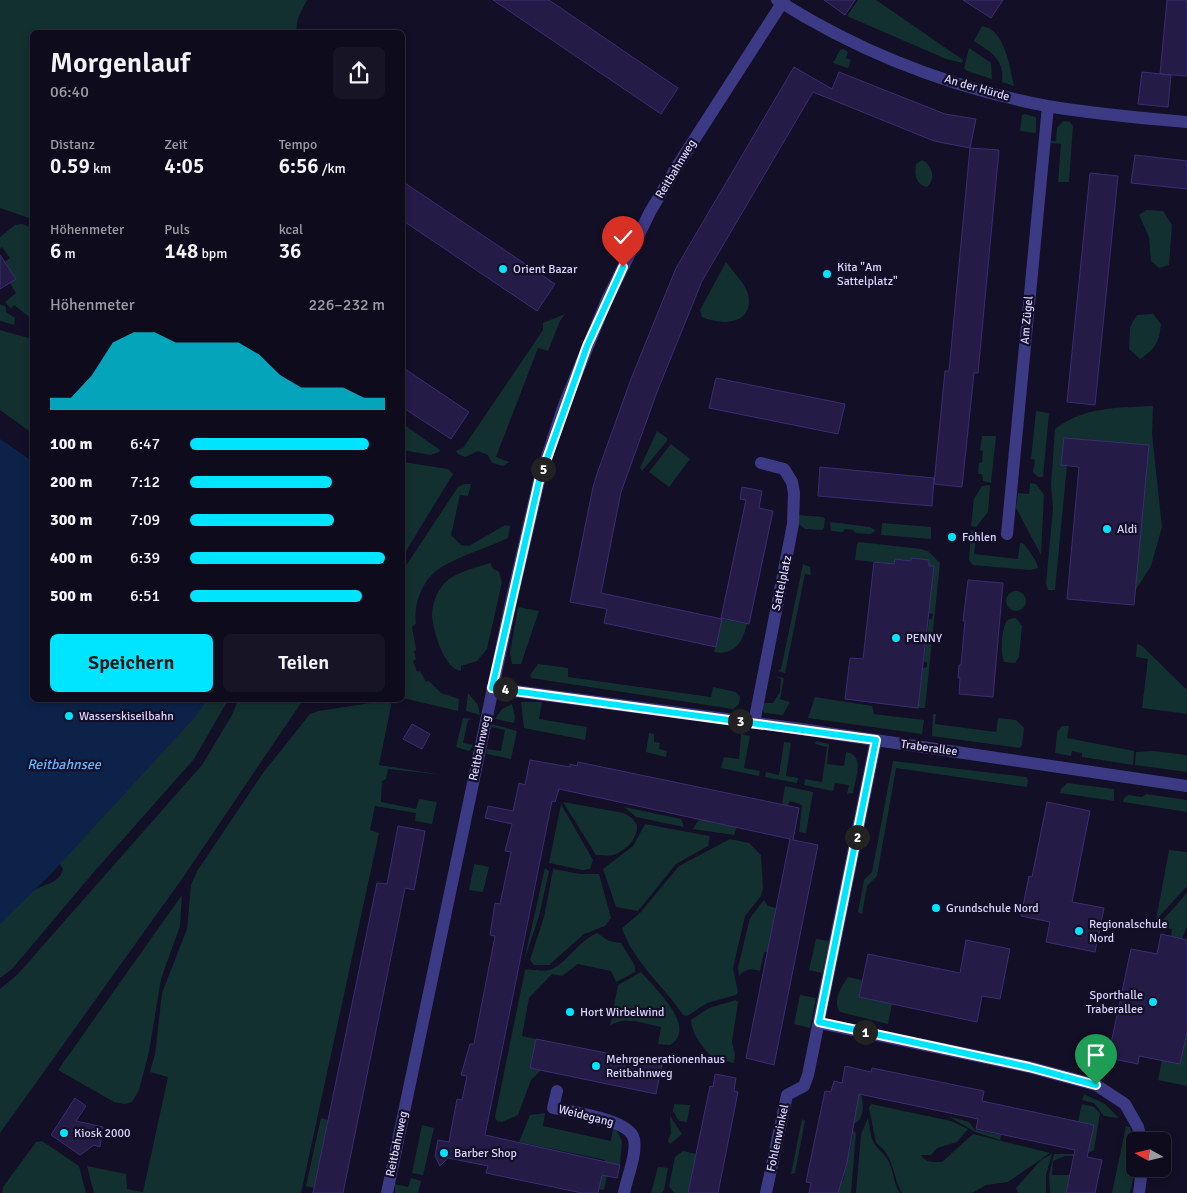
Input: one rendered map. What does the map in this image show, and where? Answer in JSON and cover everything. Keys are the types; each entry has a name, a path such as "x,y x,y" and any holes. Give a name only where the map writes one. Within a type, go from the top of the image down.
{"street":[{"name":"An der Hürde","path":"781,1 842,38 910,67 960,84 1048,106 1187,122"},
{"name":"Reitbahnweg","path":"386,1193 492,688 539,481 587,346 654,205 781,1"},
{"name":"Am Zügel","path":"1007,534 1048,106"},
{"name":"Sattelplatz","path":"754,723 790,548 794,493 792,482 784,469 761,463"},
{"name":"Traberallee","path":"492,688 876,740 1187,786"},
{"name":"Fohlenwinkel","path":"766,1193 787,1095 804,1086 819,1022 876,740"},
{"path":"819,1022 1045,1070 1096,1085 1124,1104 1139,1132"},
{"name":"Weidegang","path":"557,1091 553,1108 616,1123 627,1127 632,1133 634,1150 624,1193"},
{"path":"1139,1193 1141,1178"}],"green space":[{"path":"0,0 307,0 298,18 296,30 30,30 30,218 0,208"},
{"path":"858,0 876,0 963,60 962,63 946,59 847,16"},
{"path":"982,26 996,34 1001,42 1008,60 1014,86 1002,82 1001,68 996,57 974,41"},
{"path":"969,48 991,63 992,79 967,71 964,68"},
{"path":"843,49 848,52 846,58 851,60 848,68 833,63 840,50"},
{"path":"1022,115 1036,117 1036,133 1020,131"},
{"path":"1063,121 1070,122 1073,126 1069,182 1058,182 1061,144 1049,143 1049,141 1056,141 1057,128"},
{"path":"922,160 929,165 932,173 932,181 927,187 920,184 915,172 916,164"},
{"path":"1146,210 1163,211 1172,225 1169,265 1159,268 1151,261 1149,237 1139,215"},
{"path":"22,224 30,227 30,317 14,305 11,309 5,302 16,293 10,283 15,279 4,262 10,258 2,247 0,249 0,237 15,225"},
{"path":"726,262 744,286 748,294 749,304 742,317 735,321 718,322 702,317 700,310"},
{"path":"0,304 6,307 6,312 15,318 14,325 0,321"},
{"path":"565,314 560,321 548,351 538,348 496,457 509,462 503,466 492,463 488,455 478,451 465,457 458,454 456,451 463,448 543,330 543,323"},
{"path":"1153,314 1161,324 1159,336 1150,352 1140,359 1129,349 1130,327 1137,315"},
{"path":"0,330 30,338 30,432 0,410"},
{"path":"1153,406 1152,434 1162,527 1151,566 1135,591 1149,446 1064,438 1061,465 1067,465 1055,590 1048,590 1046,584 1053,508 1051,485 1055,429 1066,421 1090,412 1115,408"},
{"path":"1036,411 1049,413 1043,477 1038,477 1033,472 1035,460 1031,459"},
{"path":"405,425 440,450 430,455 405,450"},
{"path":"657,431 667,438 667,441 642,471 640,468"},
{"path":"982,436 996,436 991,483 983,481 982,474 978,474 979,463 982,462 983,451 980,450"},
{"path":"671,444 690,459 669,487 649,472"},
{"path":"405,462 448,469 453,474 405,553"},
{"path":"1030,483 1036,484 1044,495 1041,555 1016,508 1018,493 1029,494"},
{"path":"464,484 471,484 468,496 460,495 451,535 461,545 469,546 505,525 510,526 508,538 440,568 420,592 416,608 416,623 412,627 416,650 414,651 416,659 413,661 417,672 420,671 426,682 429,681 441,693 459,699 458,711 405,698 405,567 458,487"},
{"path":"990,485 988,512 976,527 971,526 974,499 982,486"},
{"path":"798,515 823,517 825,519 824,528 822,530 805,529 799,524"},
{"path":"830,522 870,527 875,530 870,534 856,533 853,530 845,529 843,532 831,531"},
{"path":"882,523 931,527 931,539 881,535"},
{"path":"971,530 980,533 976,539 974,554 1018,559 1020,543 1024,544 1036,561 1038,568 1030,570 973,565 969,560"},
{"path":"859,542 921,549 928,551 940,563 925,708 918,708 923,668 927,667 927,663 924,661 929,619 932,619 933,614 929,613 934,566 929,566 929,560 911,558 910,565 907,565 907,560 895,559 894,564 855,560 857,544"},
{"path":"491,563 492,568 499,572 502,582 487,649 477,661 461,666 461,671 449,664 437,639 432,615 436,596 442,586 452,577"},
{"path":"803,564 810,567 811,575 805,574 785,673 778,671 781,669"},
{"path":"1016,591 1023,594 1026,601 1023,608 1016,611 1009,608 1006,601 1009,594"},
{"path":"518,607 539,611 521,664 512,664 510,653"},
{"path":"1016,618 1022,626 1019,657 1015,663 1004,662 1002,646 1004,627 1009,619"},
{"path":"722,619 747,624 737,646 721,653 714,652"},
{"path":"1137,644 1142,646 1187,690 1187,714 1142,708 1148,659 1136,657"},
{"path":"538,664 568,668 568,677 711,697 713,687 736,692 740,697 739,704 733,709 531,678 530,675"},
{"path":"774,676 784,678 780,699 790,702 783,715 764,713 762,708 764,703 773,703 780,692 781,679"},
{"path":"468,693 478,705 480,715 466,711"},
{"path":"815,697 872,706 874,714 924,720 922,734 808,718"},
{"path":"32,702 227,702 194,759 93,873 12,969 0,978 0,901 17,906 36,889 58,878 63,869 60,864"},
{"path":"237,702 302,702 184,876 0,1133 0,989 17,975 202,765 232,715"},
{"path":"377,702 392,702 379,765 443,775 388,769 386,779 382,781 381,802 416,809 419,799 437,802 432,824 415,821 416,813 375,806 370,830 379,833 301,1193 94,1193 87,1166 126,1174 127,1189 143,1192 168,1077 150,1072 155,1054 162,993 187,929 191,885 197,871 263,773 310,714 318,711"},
{"path":"521,702 542,702 539,719 587,727 585,740 524,728"},
{"path":"512,704 515,717 514,723 495,719 502,709"},
{"path":"933,714 936,714 935,724 996,732 998,718 1016,720 1024,728 1022,745 1020,748 932,736"},
{"path":"463,718 474,719 468,720 463,743 474,745 469,751 456,747"},
{"path":"492,724 517,731 511,759 487,754 487,749 501,751 505,730 491,727"},
{"path":"1062,726 1069,726 1067,738 1134,751 1133,765 1082,757 1082,753 1072,751 1071,756 1055,753 1057,732"},
{"path":"649,733 654,734 654,742 660,743 659,749 667,751 666,757 646,752"},
{"path":"741,734 750,736 744,768 760,771 759,776 721,768 724,757 739,759"},
{"path":"816,741 829,744 827,764 844,766 846,752 856,758 858,769 853,793 847,794 849,785 835,783 833,791 804,785 805,779 822,782 827,747 815,744"},
{"path":"784,742 791,743 786,776 798,778 797,783 765,777 766,772 779,775"},
{"path":"1154,751 1187,755 1187,772 1135,765 1136,752"},
{"path":"893,761 1026,777 1028,780 1027,787 896,768 877,876 867,886 862,914 858,912 864,880 872,872"},
{"path":"1067,783 1114,789 1114,801 1060,793"},
{"path":"785,786 813,792 806,833 799,832 802,805 790,801 788,806 782,805"},
{"path":"1146,794 1187,800 1187,812 1123,802 1124,798 1128,795 1142,797"},
{"path":"563,802 624,813 632,818 637,825 634,839 624,849 614,855 596,855"},
{"path":"561,804 593,860 590,869 582,870 549,863"},
{"path":"624,807 681,819 684,827 636,817"},
{"path":"702,819 737,827 734,835 693,829 698,821"},
{"path":"645,824 710,836 708,846 676,864 638,911 616,907 603,869 633,846"},
{"path":"730,839 749,843 761,855 763,888 761,896 745,916 733,968 738,992 736,995 707,1003 687,1016 683,1015 641,963 622,928 640,913 679,866"},
{"path":"1169,850 1187,852 1187,886 1156,920"},
{"path":"474,864 489,867 483,892 469,890"},
{"path":"545,868 549,871 539,916 524,961"},
{"path":"553,869 580,874 599,874 611,918 605,926 584,934 549,965 534,965 530,960 544,917"},
{"path":"1187,893 1187,926 1182,939 1171,936 1172,929 1160,927 1161,922"},
{"path":"182,895 180,926 161,979 149,1052 139,1090 132,1102 125,1104 114,1102 58,1070"},
{"path":"764,900 768,906 776,908 768,952 764,952 760,971 749,970 739,976 738,967 750,918"},
{"path":"597,933 609,941 621,943 635,966 635,972 616,982 611,971 578,964 562,976 552,974 529,998 522,1036 536,1039 530,1068 541,1070 531,1080 518,1115 502,1122 497,1121 495,1117 525,970 545,971 558,966 584,942"},
{"path":"816,939 829,941 822,973 809,970"},
{"path":"641,972 671,1007 677,1018 678,1038 670,1045 658,1044 661,1027 642,1022 628,1021 621,1021 610,1026 618,985"},
{"path":"848,977 862,980 859,997 892,1004 888,1024 840,1012 837,999"},
{"path":"800,995 816,998 810,1028 794,1024"},
{"path":"736,1000 738,1002 732,1042 735,1054 734,1063 718,1060 710,1055 696,1035 691,1020 709,1008"},
{"path":"1187,1032 1187,1086 1158,1080 1162,1060 1180,1064"},
{"path":"860,1087 863,1103 862,1114 857,1122 852,1125"},
{"path":"1084,1094 1105,1104 1119,1118 1104,1116 1094,1103 1082,1100"},
{"path":"674,1104 690,1105 687,1122 679,1121 673,1111"},
{"path":"871,1104 951,1121 968,1129 957,1142 937,1148 931,1155 921,1155 930,1162 942,1162 973,1134 1050,1153 1008,1182 986,1185 972,1193 902,1193 887,1154 876,1143 869,1108"},
{"path":"1082,1104 1094,1107 1100,1113 1094,1150 1088,1153 1094,1125 1078,1121"},
{"path":"545,1113 543,1126 611,1141 613,1128 616,1129 622,1141 620,1165 607,1176 604,1190 599,1189 605,1160 519,1142 530,1115"},
{"path":"670,1116 682,1134 670,1144 668,1141 671,1133"},
{"path":"948,1116 969,1122 975,1130 1001,1135 1000,1140 975,1132"},
{"path":"321,1118 328,1120 314,1188 306,1186"},
{"path":"868,1118 873,1142 888,1160 900,1193 856,1193 861,1134"},
{"path":"802,1119 805,1121 795,1173 791,1174"},
{"path":"422,1125 434,1128 423,1175 412,1173"},
{"path":"1126,1126 1130,1127 1132,1132 1126,1132 1126,1178 1133,1178 1132,1185 1130,1193 1112,1193"},
{"path":"851,1129 856,1133 851,1193 838,1193 840,1180 843,1181 853,1135 850,1135"},
{"path":"42,1141 79,1166 86,1193 2,1193 3,1187 36,1142"},
{"path":"683,1151 696,1154 688,1193 674,1193 669,1186 675,1157"},
{"path":"1052,1154 1046,1175 1046,1193 1018,1193 1016,1188 1041,1160"},
{"path":"1054,1154 1074,1154 1074,1156 1065,1156 1053,1161 1052,1175 1070,1175 1066,1193 1050,1193 1049,1175"},
{"path":"658,1167 668,1168 664,1190 662,1193 651,1193"},
{"path":"411,1178 421,1181 418,1193 395,1193 395,1184 408,1187"}],"water":[{"name":"Reitbahnsee","path":"0,439 30,460 30,702 206,702 196,716 49,876 0,924"}],"building":[{"path":"493,0 549,0 678,88 661,114"},
{"path":"824,0 855,0 845,15"},
{"path":"963,0 1003,0 991,18"},
{"path":"1167,0 1187,0 1187,76 1160,74"},
{"path":"794,67 832,89 839,72 945,114 976,119 970,148 934,141 813,92 702,281 657,392 621,492 601,593 722,619 716,647 604,623 607,609 570,602 593,487 598,471 631,379 676,268"},
{"path":"1142,72 1171,75 1168,107 1138,104"},
{"path":"970,148 999,150 978,373 974,373 962,487 934,484 945,371 949,371"},
{"path":"1135,155 1187,161 1187,189 1131,183"},
{"path":"1090,173 1118,176 1095,405 1067,402"},
{"path":"405,183 555,284 537,311 405,222"},
{"path":"0,255 16,279 0,289"},
{"path":"405,369 469,412 451,439 405,409"},
{"path":"716,378 845,404 838,434 709,408"},
{"name":"Aldi","path":"1064,438 1149,445 1134,605 1067,599 1079,467 1061,465"},
{"path":"820,467 934,478 932,506 818,496"},
{"path":"742,487 762,491 759,508 773,511 749,624 721,618 746,500 740,499"},
{"name":"PENNY","path":"911,558 929,560 929,566 934,566 918,708 845,699 850,658 863,659 874,562 894,564 895,559 911,561"},
{"path":"968,580 1003,583 993,697 959,694 959,665 961,665 965,621 963,621"},
{"path":"412,724 430,734 422,749 403,739"},
{"path":"530,760 570,767 570,764 577,766 578,762 799,808 793,840 818,845 774,1065 746,1058 790,839 559,789 555,802 552,801 485,1135 620,1165 617,1178 602,1175 598,1193 582,1193 486,1173 488,1166 448,1158 440,1166 435,1156 438,1140 449,1142 457,1099 462,1100 467,1076 461,1075 470,1044 474,1044 495,936 490,935 495,903 500,904 511,852 505,851 512,824 485,818 488,806 513,811 519,783 525,785"},
{"path":"1047,802 1090,811 1072,902 1104,908 1095,952 1046,942 1050,922 1021,916 1029,876 1032,877"},
{"path":"398,826 425,831 414,890 405,888 343,1193 313,1193 377,883 387,884"},
{"name":"Sporthalle Traberallee","path":"1161,934 1187,940 1187,1032 1180,1064 1139,1056 1138,1064 1108,1058 1131,949 1157,954"},
{"path":"966,940 1010,949 1000,999 982,996 977,1022 859,997 868,954 960,973"},
{"name":"Mehrgenerationenhaus Reitbahnweg","path":"536,1039 662,1064 656,1094 530,1068"},
{"path":"845,1066 871,1072 872,1068 984,1091 982,1101 1094,1125 1087,1157 1102,1160 1095,1193 1066,1193 1075,1150 976,1129 978,1119 859,1094 847,1163 838,1193 809,1193 811,1183 806,1182 825,1091 831,1092 834,1081 842,1083"},
{"path":"715,1074 736,1078 734,1091 738,1092 718,1193 688,1193 710,1086 713,1087"},
{"path":"75,1098 86,1106 76,1121 103,1127 100,1147 94,1145 80,1155 51,1135"}],"place":[{"name":"Orient Bazar","path":"503,269"},
{"name":"Kita \"Am Sattelplatz\"","path":"827,274"},
{"name":"Aldi","path":"1107,529"},
{"name":"Fohlen","path":"952,537"},
{"name":"PENNY","path":"896,638"},
{"name":"Wasserskiseilbahn","path":"69,716"},
{"name":"Grundschule Nord","path":"936,908"},
{"name":"Regionalschule Nord","path":"1079,931"},
{"name":"Sporthalle Traberallee","path":"1153,1002"},
{"name":"Hort Wirbelwind","path":"570,1012"},
{"name":"Mehrgenerationenhaus Reitbahnweg","path":"596,1066"},
{"name":"Kiosk 2000","path":"64,1133"},
{"name":"Barber Shop","path":"444,1153"}],"route":[{"path":"623,267 587,346 564,405 539,481 492,688 876,740 819,1022 1053,1072 1096,1085"}]}
